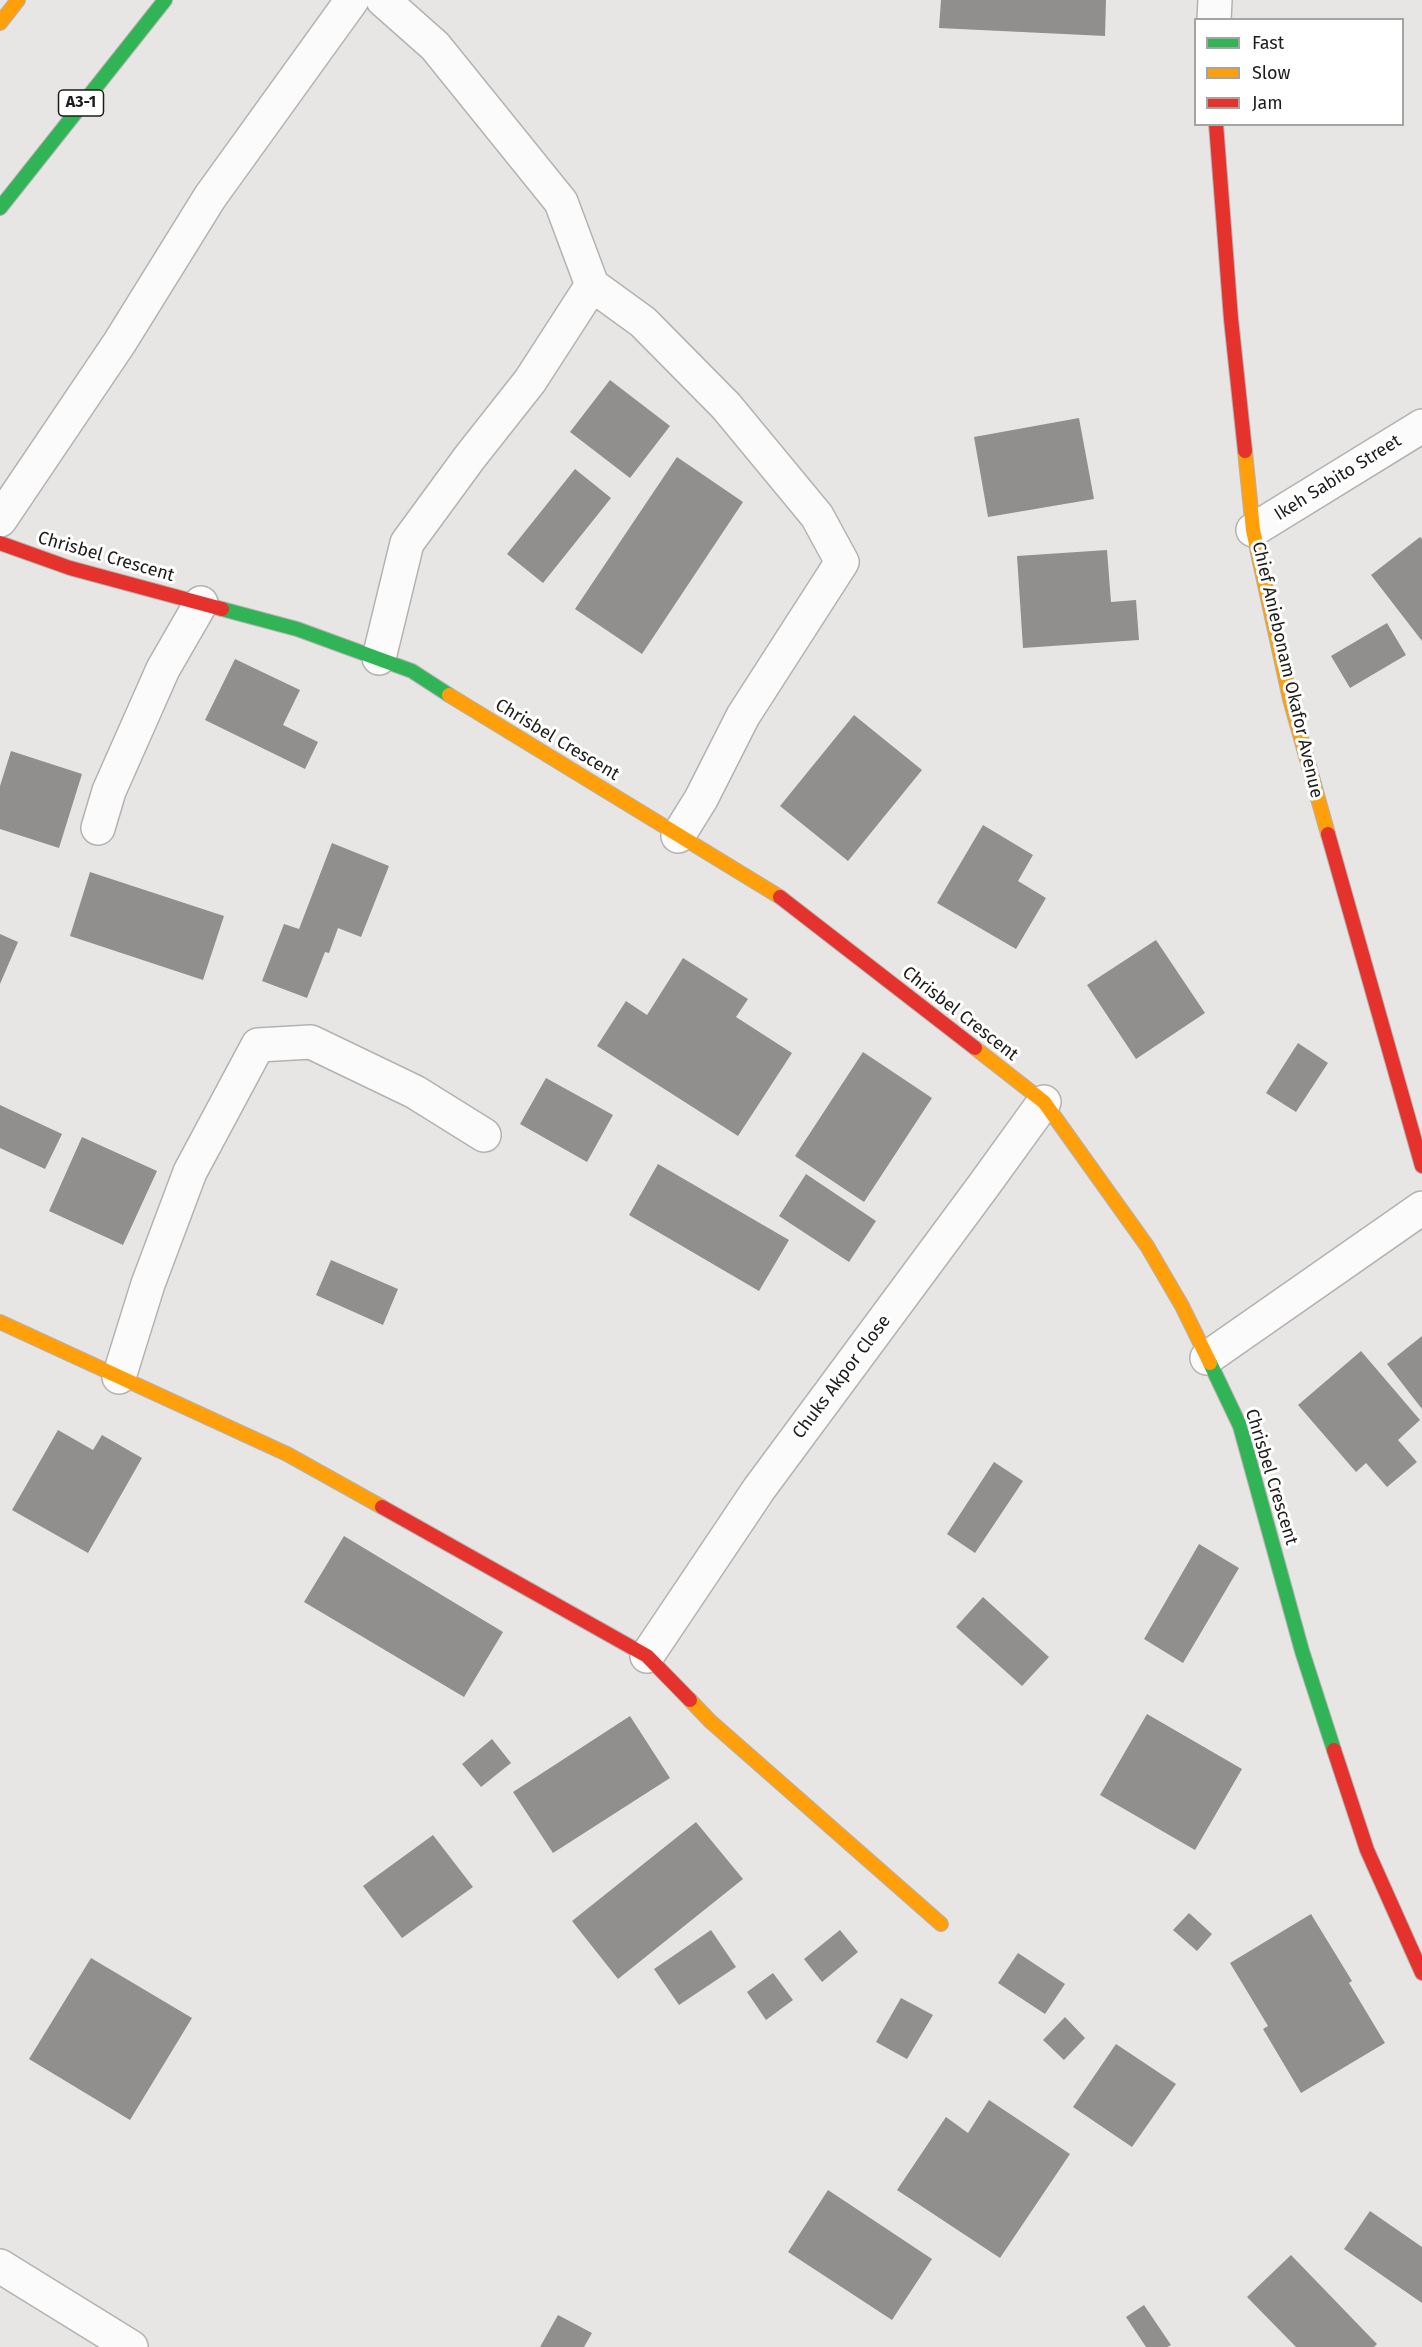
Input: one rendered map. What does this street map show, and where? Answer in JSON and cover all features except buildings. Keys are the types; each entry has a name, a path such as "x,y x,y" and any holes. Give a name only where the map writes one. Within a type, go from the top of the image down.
{"main road":[{"path":"0,23 18,0"},
{"name":"A3-1","path":"0,208 165,0"},
{"name":"Chief Aniebonam Okafor Avenue","path":"1216,126 1231,319 1253,530 1290,699 1422,1166"},
{"name":"Chrisbel Crescent","path":"0,543 70,568 297,629 412,671 788,902 1044,1102 1146,1246 1182,1306 1240,1426 1302,1651 1367,1850 1422,1973"},
{"path":"0,1322 287,1454 647,1656 710,1721 941,1924"}],"street":[{"path":"0,520 120,342 210,197 352,0"},
{"path":"382,0 435,46 561,202 592,285 643,322 726,406 817,516 842,562 743,716 701,800 678,836"},
{"path":"1214,18 1215,0"},
{"path":"379,658 407,543 470,457 530,381 592,285"},
{"name":"Ikeh Sabito Street","path":"1253,530 1422,426"},
{"path":"98,828 109,791 163,669 201,603"},
{"path":"119,1377 148,1284 190,1172 258,1045 311,1042 415,1092 484,1135"},
{"name":"Chuks Akpor Close","path":"647,1656 759,1489 1044,1102"},
{"path":"1207,1358 1422,1208"},
{"path":"0,2266 131,2347"}],"traffic: fast":[{"path":"0,208 165,0"},
{"path":"222,609 297,629 412,671 449,695"},
{"path":"1210,1363 1240,1426 1302,1651 1334,1750"}],"traffic: slow":[{"path":"0,23 18,0"},
{"path":"1245,451 1253,530 1290,699 1328,834"},
{"path":"449,695 780,897"},
{"path":"975,1048 1044,1102 1147,1246 1182,1306 1210,1363"},
{"path":"0,1322 287,1454 382,1507"},
{"path":"690,1700 710,1721 941,1924"}],"traffic: jam":[{"path":"1216,126 1231,319 1245,451"},
{"path":"0,543 70,568 222,609"},
{"path":"1328,834 1422,1166"},
{"path":"780,897 975,1048"},
{"path":"382,1507 647,1656 690,1700"},
{"path":"1334,1750 1367,1850 1422,1973"}]}
